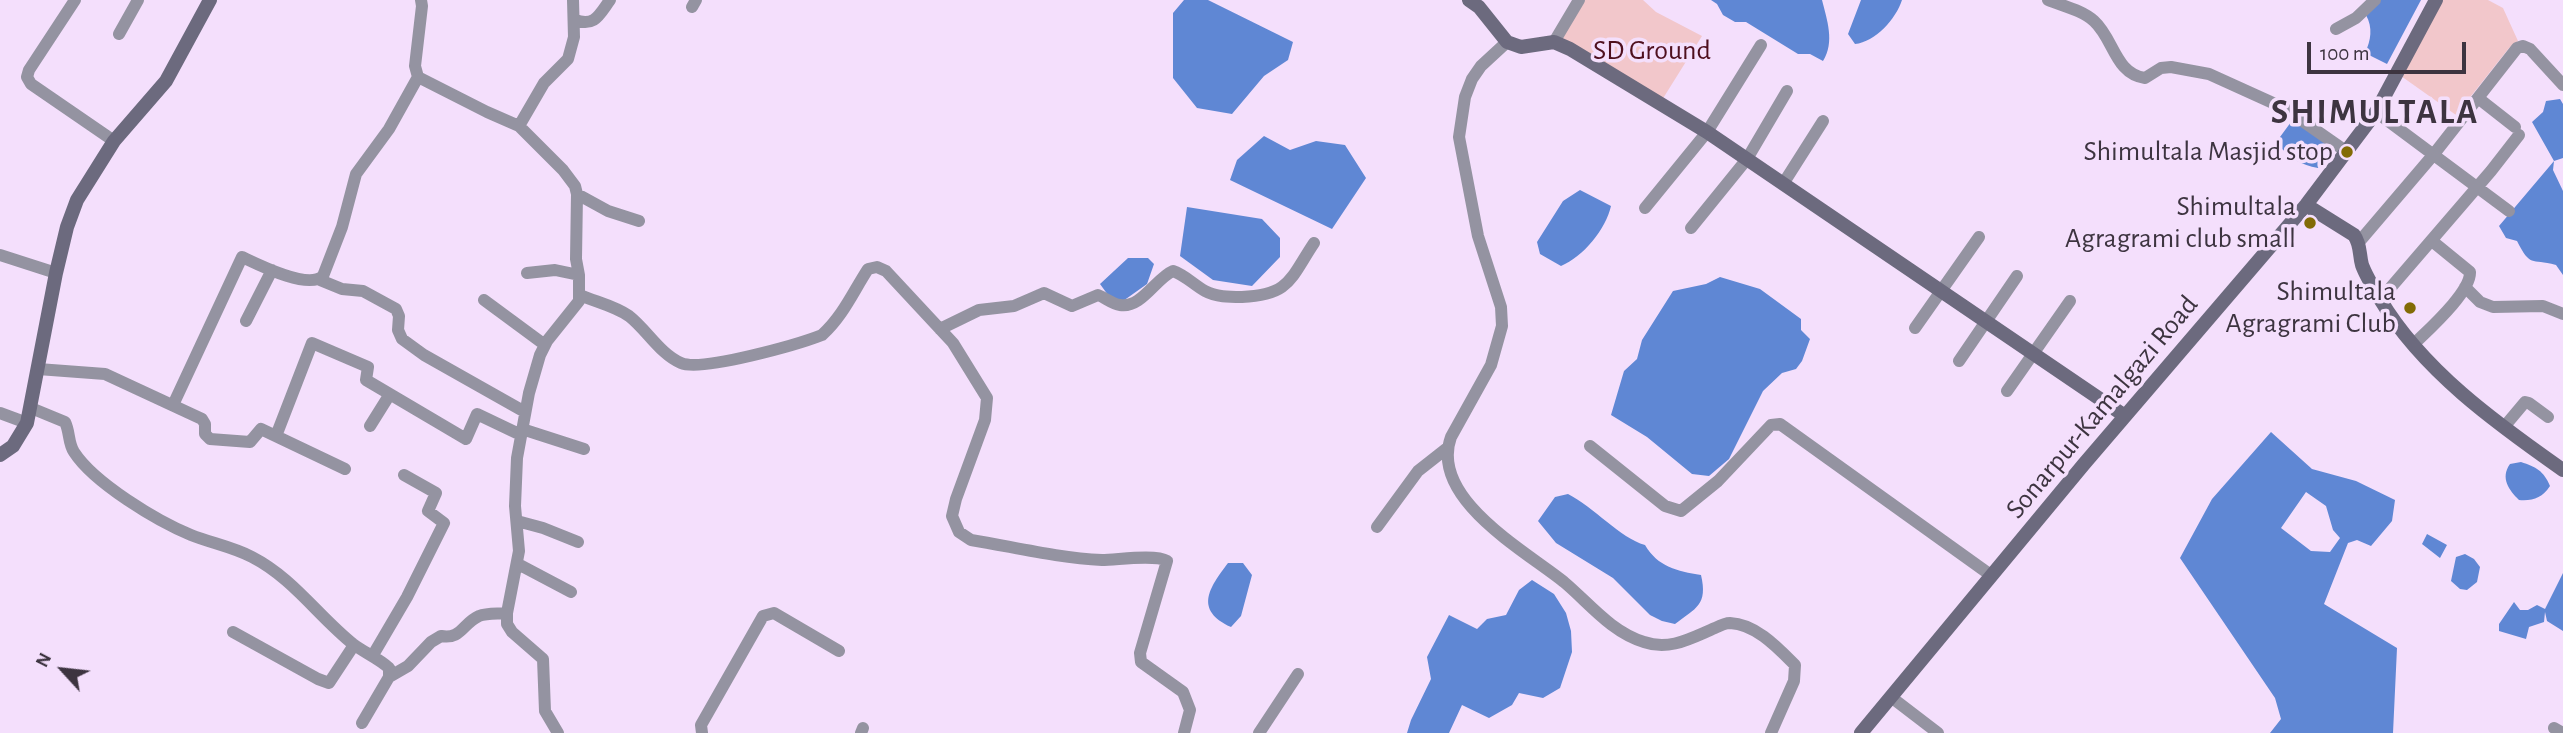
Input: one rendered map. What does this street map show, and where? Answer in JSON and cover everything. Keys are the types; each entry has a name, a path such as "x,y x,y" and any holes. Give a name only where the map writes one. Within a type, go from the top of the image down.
{"street":[{"path":"75,0 27,77 31,85 114,141"},
{"path":"119,34 138,0"},
{"path":"0,455 13,446 27,423 32,408 56,272 72,212 89,177 114,141 161,89 211,0"},
{"path":"320,279 342,227 356,174 389,129 418,77 415,66 421,0"},
{"path":"519,126 544,83 568,59 572,49 575,20 573,0"},
{"path":"575,20 587,23 593,20 610,0"},
{"path":"1469,0 1479,7 1507,42 1521,47 1554,42 1570,49 1707,132 2125,416"},
{"path":"1554,42 1579,0"},
{"path":"2048,0 2087,15 2095,21 2124,68 2134,76 2145,78 2161,68 2171,67 2209,74 2284,108 2347,152"},
{"path":"2336,29 2356,18 2375,0"},
{"name":"Sonarpur-Kamalgazi Road","path":"1861,733 2125,416 2306,205 2376,113 2436,0"},
{"path":"1377,527 1418,471 1446,449 1457,424 1491,365 1502,326 1501,307 1478,236 1460,136 1465,97 1472,79 1481,66 1507,42"},
{"path":"1645,208 1707,132 1761,45"},
{"path":"2359,242 2434,154 2517,48 2523,46 2530,49 2563,85"},
{"path":"418,77 519,126 563,170 575,186 577,194 576,259 580,295 574,309 545,345 534,373 525,412 516,477 518,564 507,613 507,624 512,632 543,659 545,711 558,733"},
{"path":"1691,228 1747,159 1787,91"},
{"path":"2381,300 2478,187 2517,131 2478,98"},
{"path":"2376,113 2510,211"},
{"path":"1783,184 1824,121"},
{"path":"577,194 608,211 639,221"},
{"path":"2306,205 2354,235 2359,242 2362,265 2381,300 2414,345 2466,396 2563,470"},
{"path":"1915,328 1979,237"},
{"path":"2414,345 2448,310 2470,279 2470,272 2432,242"},
{"path":"940,329 979,310 1014,306 1044,293 1072,306 1095,296 1102,296 1122,306 1128,305 1173,271 1216,295 1265,296 1278,292 1314,243"},
{"path":"0,256 56,272"},
{"path":"173,405 242,257 272,271 312,281 320,279 342,289 363,291 396,309 399,316 398,330 402,339 424,355 525,412"},
{"path":"580,295 629,317 674,359 689,365 733,359 808,341 822,335 833,326 868,269 877,267 886,271 953,344 987,398 985,420 952,516 959,531 971,540 1070,556 1101,560 1155,557 1167,561 1140,653 1141,662 1183,692 1188,701 1190,710 1184,733"},
{"path":"527,273 555,270 579,275"},
{"path":"246,321 272,271"},
{"path":"1959,361 2017,276"},
{"path":"2465,287 2480,302 2493,307 2543,306 2563,314"},
{"path":"484,300 545,345"},
{"path":"2007,391 2070,301"},
{"path":"276,436 312,343 368,367 366,380 466,439 477,414 521,432 584,449"},
{"path":"38,369 105,374 204,421 205,434 210,439 250,442 261,429 345,468"},
{"path":"370,426 390,394"},
{"path":"2504,427 2525,402 2548,417"},
{"path":"32,408 65,422 70,445 90,472 155,517 263,564 298,589 313,607 354,645 389,668 389,677"},
{"path":"0,413 27,423"},
{"path":"1590,446 1665,506 1681,511 1710,489 1771,425 1780,424 1992,576"},
{"path":"1446,449 1448,470 1453,483 1478,512 1509,543 1564,582 1614,627 1640,642 1657,646 1676,645 1728,622 1752,629 1775,645 1795,665 1794,681 1772,733"},
{"path":"373,655 407,597 444,523 428,511 436,493 404,475"},
{"path":"517,521 578,542"},
{"path":"518,564 571,592"},
{"path":"362,723 389,677 408,666 431,642 441,636 449,638 460,634 480,616 507,613"},
{"path":"702,733 701,725 763,616 774,614 839,651"},
{"path":"233,632 329,683 354,645"},
{"path":"1259,733 1298,674"},
{"path":"1891,697 1938,733"}],"green space":[{"name":"SD Ground","path":"1585,0 1643,0 1656,12 1702,36 1662,100 1559,39"},
{"path":"2441,0 2488,0 2503,8 2518,41 2509,48 2456,115 2401,76"}],"water":[{"path":"1184,0 1208,0 1293,42 1288,60 1264,76 1232,114 1197,108 1173,78 1173,13"},
{"path":"1711,0 1822,0 1828,23 1827,54 1823,61 1810,54 1798,54 1746,22 1735,22 1723,15 1717,4"},
{"path":"1861,0 1902,0 1895,15 1884,28 1870,39 1855,44 1848,34"},
{"path":"2379,0 2421,0 2387,64 2365,53 2370,34 2366,15"},
{"path":"2560,99 2563,104 2563,158 2554,161 2532,122 2543,112 2546,101"},
{"path":"2291,122 2334,148 2318,168 2297,160 2279,146 2280,137"},
{"path":"1264,136 1290,150 1316,141 1345,145 1366,178 1332,229 1230,180 1237,160"},
{"path":"2554,161 2553,170 2563,191 2563,275 2556,265 2529,259 2517,241 2506,238 2499,226"},
{"path":"1580,190 1611,206 1599,233 1577,256 1561,266 1540,254 1537,242 1563,201"},
{"path":"1187,207 1262,219 1280,238 1280,257 1252,286 1213,280 1180,256"},
{"path":"1128,258 1148,258 1154,264 1147,284 1116,306 1100,284"},
{"path":"1720,277 1760,289 1801,319 1801,330 1810,339 1796,369 1782,373 1763,391 1729,459 1709,476 1692,474 1647,437 1611,415 1624,371 1637,359 1642,340 1673,291 1706,284"},
{"path":"2271,432 2312,469 2356,481 2395,500 2392,521 2371,546 2357,540 2348,543 2324,604 2397,648 2393,733 2270,733 2281,719 2275,698 2180,558 2212,499","holes":["2306,492 2326,506 2333,530 2340,538 2330,552 2311,551 2281,528"]},
{"path":"2521,462 2539,470 2550,486 2537,498 2519,500 2507,484 2506,474 2510,464"},
{"path":"1568,494 1626,536 1645,545 1662,563 1676,570 1701,575 1703,593 1698,605 1675,624 1662,621 1650,615 1613,578 1556,543 1538,521 1555,497"},
{"path":"2427,534 2447,545 2440,558 2422,544"},
{"path":"2465,554 2474,559 2480,567 2477,582 2467,590 2460,589 2451,581 2456,557"},
{"path":"1228,563 1243,563 1252,575 1241,616 1231,627 1212,613 1208,598 1215,581"},
{"path":"2563,573 2563,631 2547,621 2545,612 2544,622 2529,627 2526,639 2499,631 2499,624 2514,602 2520,610 2528,610 2537,605 2545,609"},
{"path":"1532,580 1554,594 1566,613 1571,631 1572,652 1560,688 1543,698 1519,693 1512,705 1489,718 1462,705 1449,733 1407,733 1431,679 1427,657 1449,615 1477,629 1487,619 1506,615 1519,590"}],"place":[{"name":"Shimultala Masjid stop","path":"2347,152"},
{"name":"Shimultala Agragrami club small","path":"2310,223"},
{"name":"Shimultala Agragrami Club","path":"2410,308"}],"district":[{"name":"SHIMULTALA","path":"2375,112"}]}
